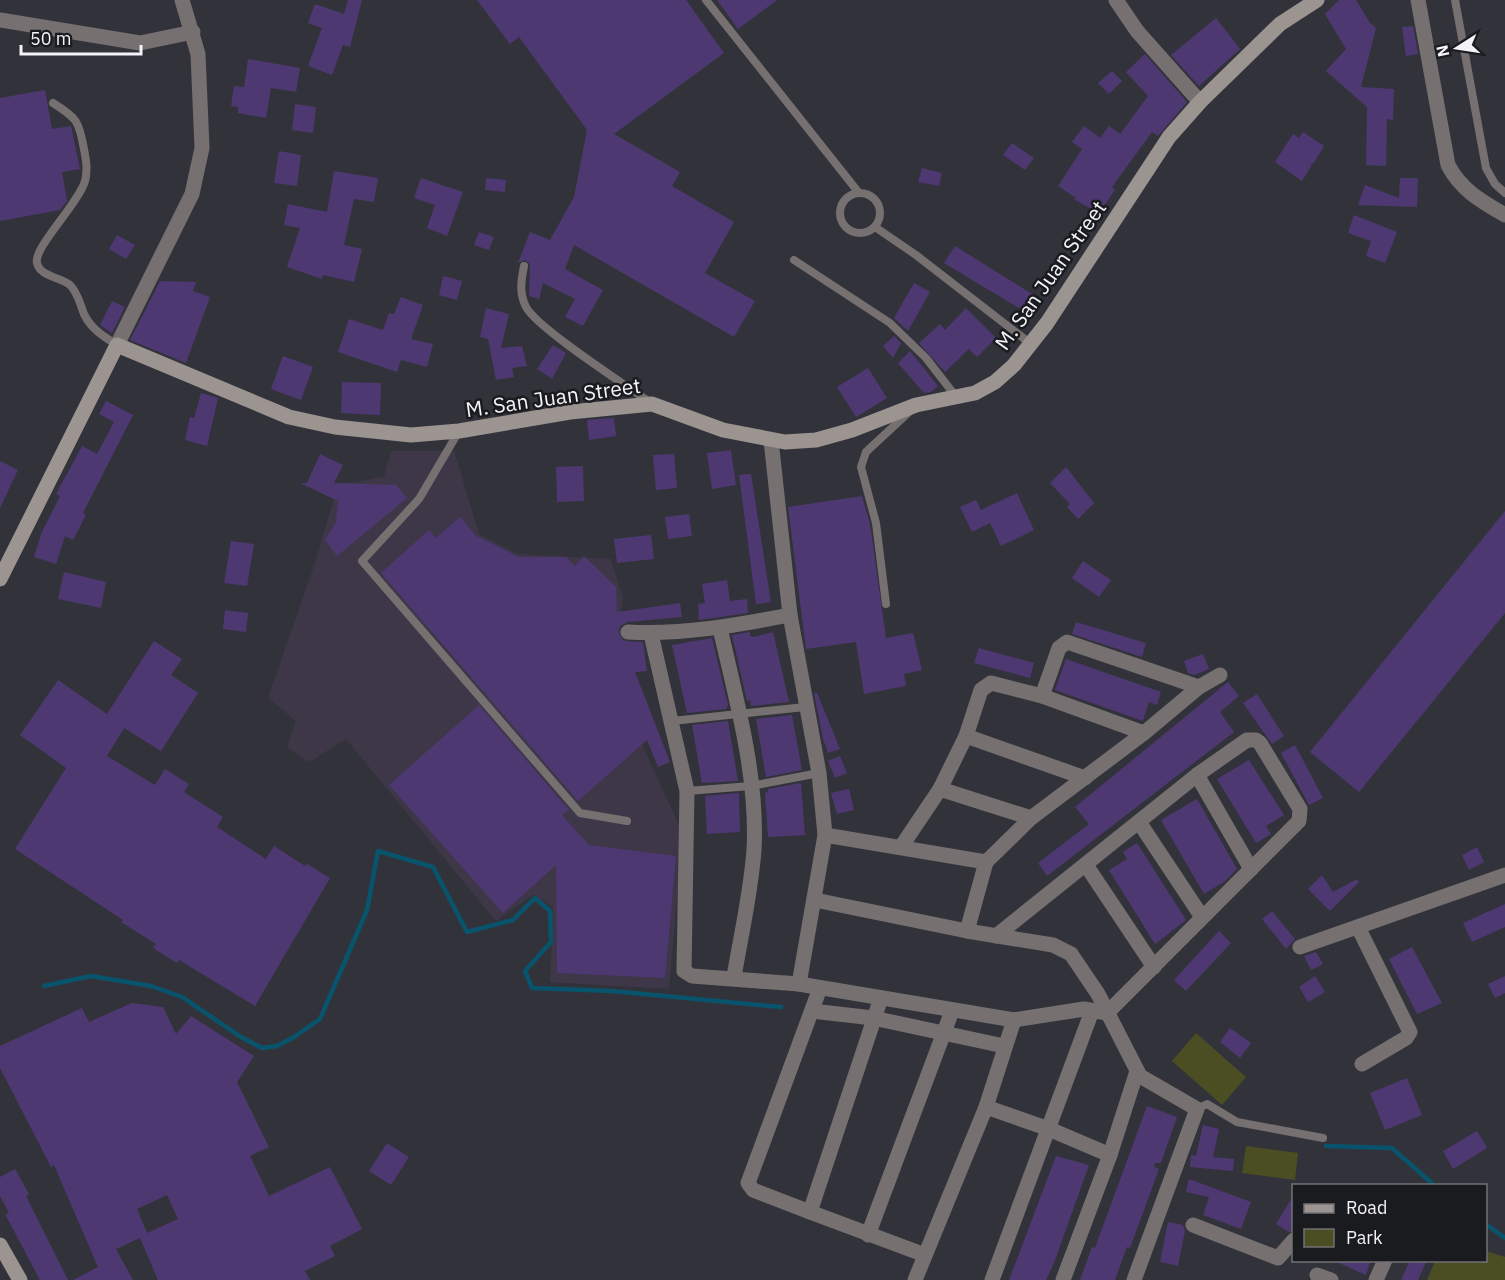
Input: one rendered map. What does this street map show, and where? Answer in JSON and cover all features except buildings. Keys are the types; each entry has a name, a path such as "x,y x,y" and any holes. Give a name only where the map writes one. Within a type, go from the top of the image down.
{"street":[{"path":"0,579 192,194 202,148 198,54 194,32 182,0"},
{"path":"1116,0 1137,31 1200,102"},
{"name":"M. San Juan Street","path":"117,345 289,417 335,427 411,435 459,431 570,412 652,404 723,430 771,440 816,440 852,430 916,405 957,399 975,393 995,382 1031,344 1169,137 1200,102 1280,24 1317,0"},
{"path":"1418,0 1448,165 1456,181 1468,193 1505,215"},
{"path":"0,20 140,43 194,32"},
{"path":"771,440 790,615 795,628 805,707 819,772 825,835 799,984"},
{"path":"628,632 651,634 720,628 790,615"},
{"path":"720,628 740,714 751,786 754,849 734,977"},
{"path":"651,634 687,791 684,971 692,976 734,977 799,984 1014,1020 1056,1012 1100,1012"},
{"path":"1042,696 1059,648 1067,642 1199,687"},
{"path":"967,931 986,862 1031,818 1144,733 1199,687 1220,675"},
{"path":"901,847 940,789 966,736 981,690 986,684 991,683 1042,696 1144,733"},
{"path":"966,736 1085,778"},
{"path":"992,1280 1049,1129 1100,1012 1154,967 1299,821 1300,809 1257,740 1247,740 1197,775 996,936"},
{"path":"1197,775 1251,869"},
{"path":"940,789 1031,818"},
{"path":"1139,822 1202,917"},
{"path":"825,835 986,862"},
{"path":"1086,865 1154,967"},
{"path":"1300,947 1505,875"},
{"path":"815,900 967,931 1053,945 1071,954 1098,994 1100,1012 1140,1076 1197,1109 1134,1280"},
{"path":"1359,928 1410,1032 1406,1038 1362,1064"},
{"path":"820,988 748,1183 753,1190 925,1255"},
{"path":"810,1212 880,998"},
{"path":"812,1011 873,1018 946,1031 1004,1046"},
{"path":"868,1235 952,1011"},
{"path":"915,1280 986,1107 1014,1020"},
{"path":"1063,1280 1110,1155 1137,1071"},
{"path":"986,1107 1049,1129 1110,1155"},
{"path":"1192,1225 1278,1258 1292,1241"},
{"path":"0,1245 20,1280"},
{"path":"1376,1280 1384,1262"}],"lane":[{"path":"706,0 737,43 859,193"},
{"path":"1455,0 1486,168 1495,184 1505,193"},
{"path":"53,103 74,116 80,126 87,166 85,182 75,205 38,250 36,262 42,271 69,284 76,292 85,316 96,331 117,345"},
{"path":"867,194 878,204 880,212 875,227 861,233 846,228 841,221 841,206 851,195 867,194"},
{"path":"875,227 916,255 1031,344"},
{"path":"794,260 890,323 926,358 957,399"},
{"path":"524,266 521,292 527,309 577,350 652,404"},
{"path":"886,604 876,522 861,467 866,452 916,405"},
{"path":"459,431 418,498 362,561 580,813 627,821"},
{"path":"672,721 805,707"},
{"path":"687,791 751,786 819,772"},
{"path":"1197,1109 1207,1104 1237,1122 1323,1138"}],"shaded area":[{"path":"391,451 454,451 479,534 517,554 611,559 623,599 619,625 627,641 624,681 644,749 683,834 669,989 550,982 553,908 534,894 496,921 346,739 309,762 287,747 296,721 268,698 315,563 338,485 384,477"}],"green space":[{"path":"1196,1033 1246,1077 1222,1105 1172,1061"},
{"path":"1246,1146 1298,1153 1295,1180 1242,1173"},
{"path":"1487,1251 1505,1257 1505,1280 1427,1280 1435,1262 1487,1262"}],"waterway":[{"path":"44,986 91,976 151,986 182,997 241,1037 262,1048 277,1046 320,1019 367,910 378,851 433,867 467,932 513,920 535,898 550,911 551,942 525,971 532,988 612,991 781,1007"},
{"path":"1326,1146 1392,1148 1433,1184"},
{"path":"1487,1225 1505,1238"}]}
